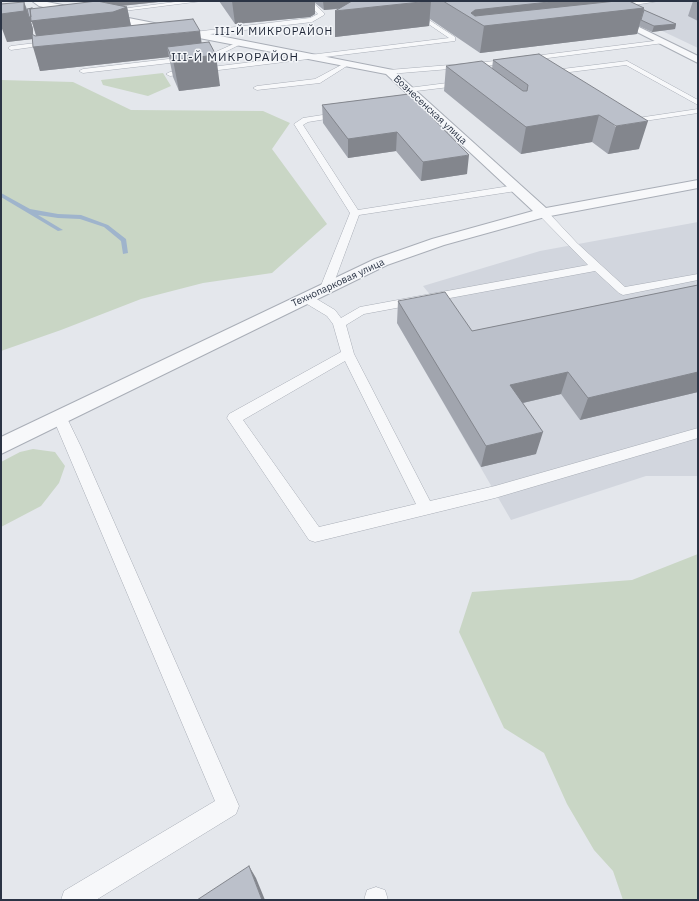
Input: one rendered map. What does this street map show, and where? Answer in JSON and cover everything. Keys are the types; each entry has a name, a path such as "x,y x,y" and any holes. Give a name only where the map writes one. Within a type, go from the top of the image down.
{"street":[{"name":"Вознесенская улица","path":"36,1 85,17 109,18 389,72 408,90 418,103 543,213"},
{"path":"580,1 698,60"},
{"name":"Технопарковая улица","path":"1,446 381,262 438,242 543,213 698,184"}],"lane":[{"path":"85,17 170,3 199,1"},
{"path":"194,34 281,22 312,20 325,13 308,1"},
{"path":"595,8 656,1"},
{"path":"170,74 408,47 453,40 453,38 423,18"},
{"path":"606,24 622,22"},
{"path":"131,30 144,25"},
{"path":"182,40 207,36"},
{"path":"399,38 408,47"},
{"path":"11,48 57,42"},
{"path":"389,72 486,64 662,42"},
{"path":"83,71 213,56 240,43"},
{"path":"555,82 538,74 627,63 698,103"},
{"path":"257,88 317,81 347,64"},
{"path":"408,90 471,82"},
{"path":"614,119 620,123 698,111"},
{"path":"352,113 306,120 298,124 355,213"},
{"path":"355,213 516,188"},
{"path":"326,288 355,213"},
{"path":"543,213 623,292 698,277"},
{"path":"339,324 360,311 597,267"},
{"path":"306,298 331,313 339,324 348,354 426,508"},
{"path":"348,354 234,418 315,535 495,492 698,433"},
{"path":"60,418 228,806 73,900"}],"shaded area":[{"path":"698,1 698,48 656,28 621,2"},
{"path":"698,222 698,476 646,476 511,520 397,323 432,297 423,286 540,251"}],"green space":[{"path":"163,73 171,86 148,96 103,85 101,80"},
{"path":"1,80 73,82 131,110 263,111 290,123 272,149 327,224 272,273 203,283 141,299 61,330 1,351"},
{"path":"33,449 55,452 65,466 59,483 41,506 1,527 1,462 20,452"},
{"path":"698,554 698,900 623,900 613,871 594,850 567,804 544,753 504,728 459,632 472,592 632,580"}],"building":[{"path":"97,1 127,7 113,12 31,21 30,9"},
{"path":"352,1 430,1 335,11"},
{"path":"443,1 558,1 475,10 471,13 475,16 616,1 629,1 644,8 484,26"},
{"path":"24,2 24,11 1,14 1,4"},
{"path":"32,8 30,9 31,17 29,17 27,9"},
{"path":"644,10 676,24 654,26 641,20"},
{"path":"193,19 200,31 33,47 32,34 35,36"},
{"path":"209,42 216,55 173,60 167,47"},
{"path":"539,54 648,121 616,126 599,115 526,127 446,66 482,61 523,91 527,91 528,85 493,60"},
{"path":"409,94 469,155 423,162 397,132 348,139 322,105"},
{"path":"698,285 698,372 588,398 568,372 510,385 543,432 486,446 398,301 445,292 472,331"},
{"path":"249,866 262,900 197,900"}],"waterway":[{"path":"1,195 60,230"},
{"path":"28,211 58,216 81,217 106,226 124,240 125,253"}],"district":[{"name":"III-Й МИКРОРАЙОН","path":"274,32"},
{"name":"III-Й МИКРОРАЙОН","path":"235,58"}]}
